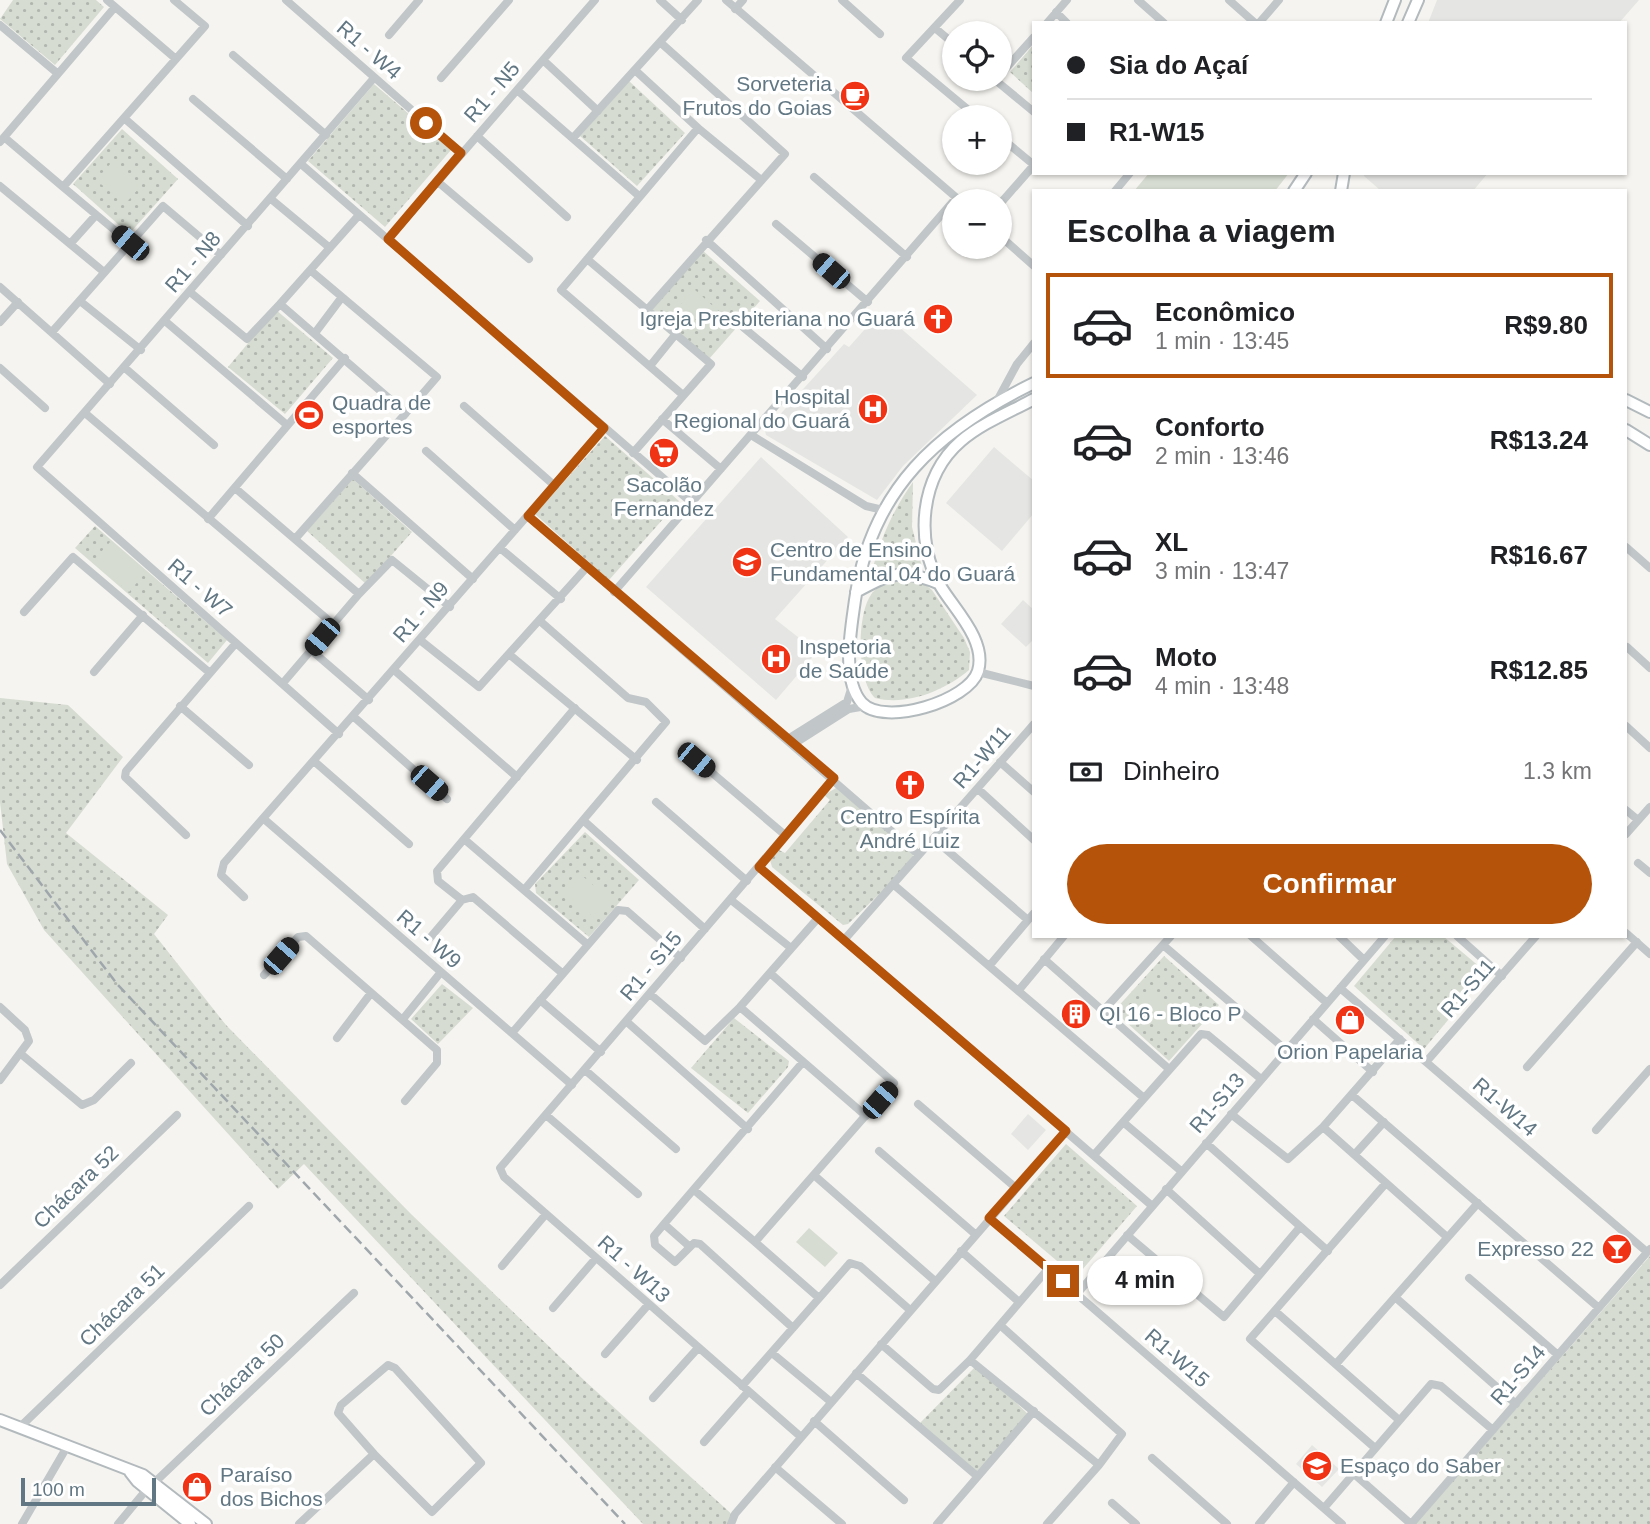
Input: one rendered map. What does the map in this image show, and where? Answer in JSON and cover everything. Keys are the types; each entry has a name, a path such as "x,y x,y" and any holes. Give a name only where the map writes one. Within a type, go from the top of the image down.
{"street":[{"path":"107,0 176,59"},
{"path":"63,187 205,26 174,0"},
{"name":"R1 - W4","path":"286,0 461,153"},
{"path":"389,35 419,0"},
{"path":"441,78 509,0"},
{"name":"R1 - N5","path":"388,239 595,0"},
{"path":"660,0 682,20"},
{"path":"573,138 698,0"},
{"path":"726,0 945,189"},
{"path":"735,9 743,0"},
{"path":"842,0 880,34"},
{"path":"960,0 906,58 963,105"},
{"path":"1049,21 1067,0"},
{"path":"1138,0 1162,21"},
{"path":"1229,0 1255,21"},
{"path":"1259,21 1279,0"},
{"path":"1386,21 1395,0"},
{"path":"1409,21 1418,0"},
{"path":"115,7 2,139 130,243"},
{"path":"1056,12 1066,21"},
{"path":"0,25 57,73"},
{"path":"935,28 942,34"},
{"path":"1012,61 1032,39"},
{"path":"647,310 706,240 785,154 661,43"},
{"path":"233,55 326,135"},
{"path":"543,61 597,111"},
{"path":"636,71 698,128 760,179"},
{"name":"R1 - N8","path":"37,467 374,78"},
{"path":"517,90 639,196"},
{"path":"1010,91 1032,110"},
{"path":"193,99 287,179"},
{"path":"124,118 248,226"},
{"path":"683,395 561,290 698,128"},
{"path":"477,136 567,217"},
{"path":"1012,147 1032,163"},
{"path":"301,164 692,503"},
{"path":"1012,190 1032,167"},
{"path":"1117,189 1128,175"},
{"path":"1289,189 1304,175"},
{"path":"814,177 907,257"},
{"path":"438,182 529,259"},
{"path":"0,186 104,272"},
{"path":"271,199 330,248"},
{"path":"52,332 164,206 221,255"},
{"path":"70,244 96,215"},
{"path":"190,292 247,339 359,215"},
{"path":"614,592 942,218"},
{"path":"776,223 868,302"},
{"path":"706,240 827,349"},
{"path":"1012,247 1032,264"},
{"path":"587,259 710,364 633,453"},
{"path":"295,539 438,377 310,270"},
{"path":"0,287 110,384"},
{"path":"315,333 342,297"},
{"path":"80,301 141,350"},
{"path":"0,322 18,302"},
{"path":"280,304 406,413"},
{"path":"165,321 287,425"},
{"path":"744,328 803,377"},
{"path":"650,366 675,335"},
{"path":"997,401 1017,364 1032,345"},
{"path":"208,519 345,358"},
{"path":"0,368 45,408"},
{"path":"125,368 214,445"},
{"path":"791,741 847,702 852,685 856,592 883,510 905,477 957,426 997,401 1032,384"},
{"path":"791,741 849,709 866,706 890,714 913,710 956,694 970,685 978,672 977,646 940,584 925,533 928,498 937,472 961,441 1032,400"},
{"path":"1627,400 1650,412"},
{"path":"464,406 555,486"},
{"path":"85,413 333,624"},
{"path":"662,419 721,469"},
{"name":"R1 - N9","path":"244,897 224,879 221,870 604,428"},
{"path":"1627,431 1646,443"},
{"path":"751,435 866,506 883,510"},
{"path":"1627,441 1646,443"},
{"path":"426,451 516,530"},
{"name":"R1 - W7","path":"37,467 339,734"},
{"path":"352,473 473,579"},
{"path":"235,488 359,594"},
{"path":"866,506 877,525"},
{"path":"528,516 834,778 919,855"},
{"path":"500,548 561,599"},
{"path":"1627,548 1650,568"},
{"path":"24,612 73,557 209,673"},
{"path":"283,683 359,594 392,560 450,607"},
{"path":"420,640 476,687 481,686 587,567"},
{"path":"856,592 897,574 916,574 940,584"},
{"path":"94,672 143,615"},
{"path":"524,890 662,730 665,720 646,702 628,698 540,621"},
{"path":"186,835 125,777 129,765 236,643"},
{"path":"1627,647 1650,668"},
{"path":"311,650 369,700"},
{"path":"510,655 637,760"},
{"path":"394,670 517,777"},
{"path":"978,672 1032,686"},
{"path":"852,685 866,706"},
{"path":"180,706 249,765"},
{"path":"462,900 438,881 435,874 575,708"},
{"path":"354,717 447,799"},
{"name":"R1-W11","path":"844,940 1032,726"},
{"path":"1627,727 1650,748"},
{"path":"696,760 785,835"},
{"path":"314,762 409,844"},
{"path":"1000,762 1032,790"},
{"name":"R1 - S15","path":"504,1177 501,1164 627,1022 834,778"},
{"path":"978,789 1032,838"},
{"path":"656,802 747,881"},
{"path":"1627,833 1650,807"},
{"path":"1627,811 1638,820"},
{"name":"R1 - W9","path":"264,819 572,1085"},
{"path":"584,821 705,929"},
{"path":"464,839 587,944"},
{"path":"934,839 1031,916 990,965"},
{"path":"1638,863 1650,873"},
{"path":"759,867 1152,1205"},
{"path":"894,885 1144,1098"},
{"path":"429,939 462,900 476,898 562,973"},
{"path":"731,900 791,948"},
{"path":"512,1033 614,912 622,909 681,958"},
{"path":"650,994 705,1041 740,1007 818,918"},
{"path":"1627,934 1650,954"},
{"path":"264,975 298,937 304,935 403,1020 439,1054 437,1063 405,1101"},
{"path":"1019,990 1061,938"},
{"path":"1103,1011 1169,938"},
{"path":"1253,938 1327,1003"},
{"path":"1341,938 1364,960"},
{"name":"R1-S13","path":"1077,1294 1383,938"},
{"path":"1459,938 1502,976"},
{"name":"R1-S11","path":"1426,1062 1534,938"},
{"path":"1527,1067 1636,942"},
{"path":"1163,945 1286,1050"},
{"path":"1044,959 1169,1069"},
{"path":"403,1020 441,972"},
{"path":"755,1242 894,1083 770,973"},
{"name":"R1-W14","path":"1340,988 1649,1250"},
{"path":"337,1038 371,993"},
{"path":"540,999 601,1052"},
{"path":"0,1007 25,1030 27,1045 0,1080"},
{"path":"740,1007 866,1116"},
{"path":"1313,1019 1373,1072"},
{"path":"627,1022 748,1129"},
{"path":"1094,1155 1198,1036 1205,1034 1261,1079"},
{"path":"1231,1114 1284,1159 1296,1155 1400,1039"},
{"path":"21,1054 82,1105 93,1100 131,1063"},
{"path":"793,1328 700,1244 694,1243 677,1261 670,1260 653,1243 664,1224 803,1062"},
{"path":"1596,1130 1650,1069"},
{"path":"584,1070 676,1149"},
{"path":"1352,1095 1599,1308"},
{"path":"918,1104 1016,1188"},
{"name":"Chácara 52","path":"0,1284 177,1115"},
{"path":"545,1115 638,1194"},
{"path":"1123,1122 1181,1171"},
{"path":"1355,1154 1384,1122"},
{"path":"1323,1127 1447,1237"},
{"path":"731,1524 735,1514 800,1437 1066,1131"},
{"path":"1206,1143 1328,1251"},
{"path":"878,1151 975,1234"},
{"path":"815,1175 935,1281"},
{"name":"R1 - W13","path":"504,1177 800,1437"},
{"path":"1375,1448 1250,1339 1387,1183"},
{"path":"1166,1189 1260,1274"},
{"path":"694,1190 819,1298"},
{"path":"1336,1364 1478,1203"},
{"name":"Chácara 51","path":"19,1428 248,1206"},
{"path":"502,1266 546,1214"},
{"name":"R1-W15","path":"989,1218 1342,1524"},
{"path":"664,1224 690,1247"},
{"path":"1127,1235 1224,1317 1300,1227"},
{"name":"R1-S14","path":"1411,1524 1649,1250"},
{"path":"961,1251 1019,1302"},
{"path":"553,1308 596,1258"},
{"path":"704,1442 772,1353 848,1264 853,1262 910,1310"},
{"path":"881,1344 936,1391 970,1360 1048,1269"},
{"path":"1469,1278 1558,1355"},
{"name":"Chácara 50","path":"118,1524 151,1486 354,1293"},
{"path":"1395,1297 1516,1404"},
{"path":"605,1354 648,1304"},
{"path":"1275,1311 1399,1420"},
{"path":"1000,1325 1122,1434 1099,1465 1047,1524"},
{"path":"653,1398 698,1348"},
{"path":"772,1353 831,1402"},
{"path":"970,1360 1099,1465"},
{"path":"388,1365 395,1368 481,1463 432,1512 374,1454 338,1413 341,1405 388,1365"},
{"path":"856,1373 977,1476"},
{"path":"1324,1508 1428,1386 1434,1384 1493,1430"},
{"path":"937,1524 1034,1411"},
{"path":"0,1420 130,1472 206,1524"},
{"path":"814,1421 904,1500"},
{"path":"22,1524 68,1445"},
{"path":"299,1524 374,1454"},
{"path":"1152,1458 1227,1524"},
{"path":"775,1467 842,1524"},
{"path":"1353,1473 1411,1524"},
{"path":"1259,1524 1294,1482"},
{"path":"151,1486 190,1524"},
{"path":"1112,1503 1136,1524"}],"shaded area":[{"path":"13,0 96,0 104,7 55,65 0,19"},
{"path":"1437,0 1639,0 1621,21 1429,21"},
{"path":"1032,46 1032,92 1012,74 1012,70"},
{"path":"629,81 685,133 637,186 580,136"},
{"path":"374,84 451,150 385,227 308,161"},
{"path":"122,129 178,179 129,234 73,184"},
{"path":"111,163 140,187 125,204 96,180"},
{"path":"1147,175 1287,175 1277,189 1136,189"},
{"path":"1486,175 1475,189 1379,189 1364,176"},
{"path":"702,250 760,301 709,359 651,309"},
{"path":"694,289 722,314 707,330 680,305"},
{"path":"276,310 333,358 285,414 228,367"},
{"name":"Hospital Regional do Guará","path":"881,311 977,395 903,466 877,500 766,435 765,431 844,344 849,347"},
{"path":"605,436 679,501 609,580 535,514"},
{"path":"994,447 1032,479 1032,515 1002,551 946,503"},
{"name":"Centro de Ensino Fundamental 04 do Guará","path":"761,457 848,537 775,619 817,652 776,700 646,587"},
{"path":"353,479 412,532 366,584 307,531"},
{"path":"913,482 912,527 923,571 895,569 870,579 887,528"},
{"path":"95,526 227,640 208,663 75,548"},
{"path":"110,542 146,572 129,592 92,562"},
{"path":"900,577 921,581 932,590 964,638 970,652 969,670 925,695 887,700 875,698 865,678 861,650 862,620 869,598 875,590"},
{"path":"1023,600 1032,608 1032,641 1026,647 1001,624"},
{"path":"0,698 68,705 123,757 66,833 168,915 154,934 226,1025 411,1214 586,1382 736,1518 734,1524 643,1524 304,1164 278,1189 44,930 7,864 0,802"},
{"path":"836,788 914,854 895,879 848,924 843,925 772,867 770,860 779,850 785,853 830,800 824,795"},
{"path":"585,832 639,880 589,937 536,893 535,884"},
{"path":"578,872 609,899 593,917 562,890"},
{"path":"1394,938 1445,938 1487,973 1424,1049 1354,986"},
{"path":"1164,956 1219,1005 1169,1061 1114,1011"},
{"path":"442,984 473,1008 438,1044 411,1019"},
{"path":"1151,990 1184,1017 1170,1034 1137,1006"},
{"path":"734,1018 789,1061 788,1067 748,1113 691,1068"},
{"path":"1028,1114 1046,1130 1028,1150 1011,1134"},
{"path":"1066,1144 1137,1206 1076,1277 1004,1216"},
{"path":"809,1228 838,1253 825,1267 796,1242"},
{"path":"1650,1256 1650,1524 1415,1524"},
{"path":"977,1365 1031,1417 976,1477 920,1423"},
{"name":"Espaço do Saber","path":"1312,1445 1339,1469 1322,1487 1296,1464"}],"railway":[{"path":"0,830 117,984 625,1524"}],"place":[{"name":"Sorveteria Frutos do Goias","path":"855,96"},
{"name":"Igreja Presbiteriana no Guará","path":"938,319"},
{"name":"Hospital Regional do Guará","path":"873,409"},
{"name":"Quadra de esportes","path":"309,415"},
{"name":"Sacolão Fernandez","path":"664,453"},
{"name":"Centro de Ensino Fundamental 04 do Guará","path":"747,562"},
{"name":"Inspetoria de Saúde","path":"776,659"},
{"name":"Centro Espírita André Luiz","path":"910,785"},
{"name":"QI 16 - Bloco P","path":"1076,1014"},
{"name":"Orion Papelaria","path":"1350,1020"},
{"name":"Expresso 22","path":"1617,1249"},
{"name":"Espaço do Saber","path":"1317,1466"},
{"name":"Paraíso dos Bichos","path":"197,1487"}],"route":[{"path":"426,123 461,153 388,239 604,428 528,516 834,778 759,867 1066,1131 989,1218 1063,1281"}]}
